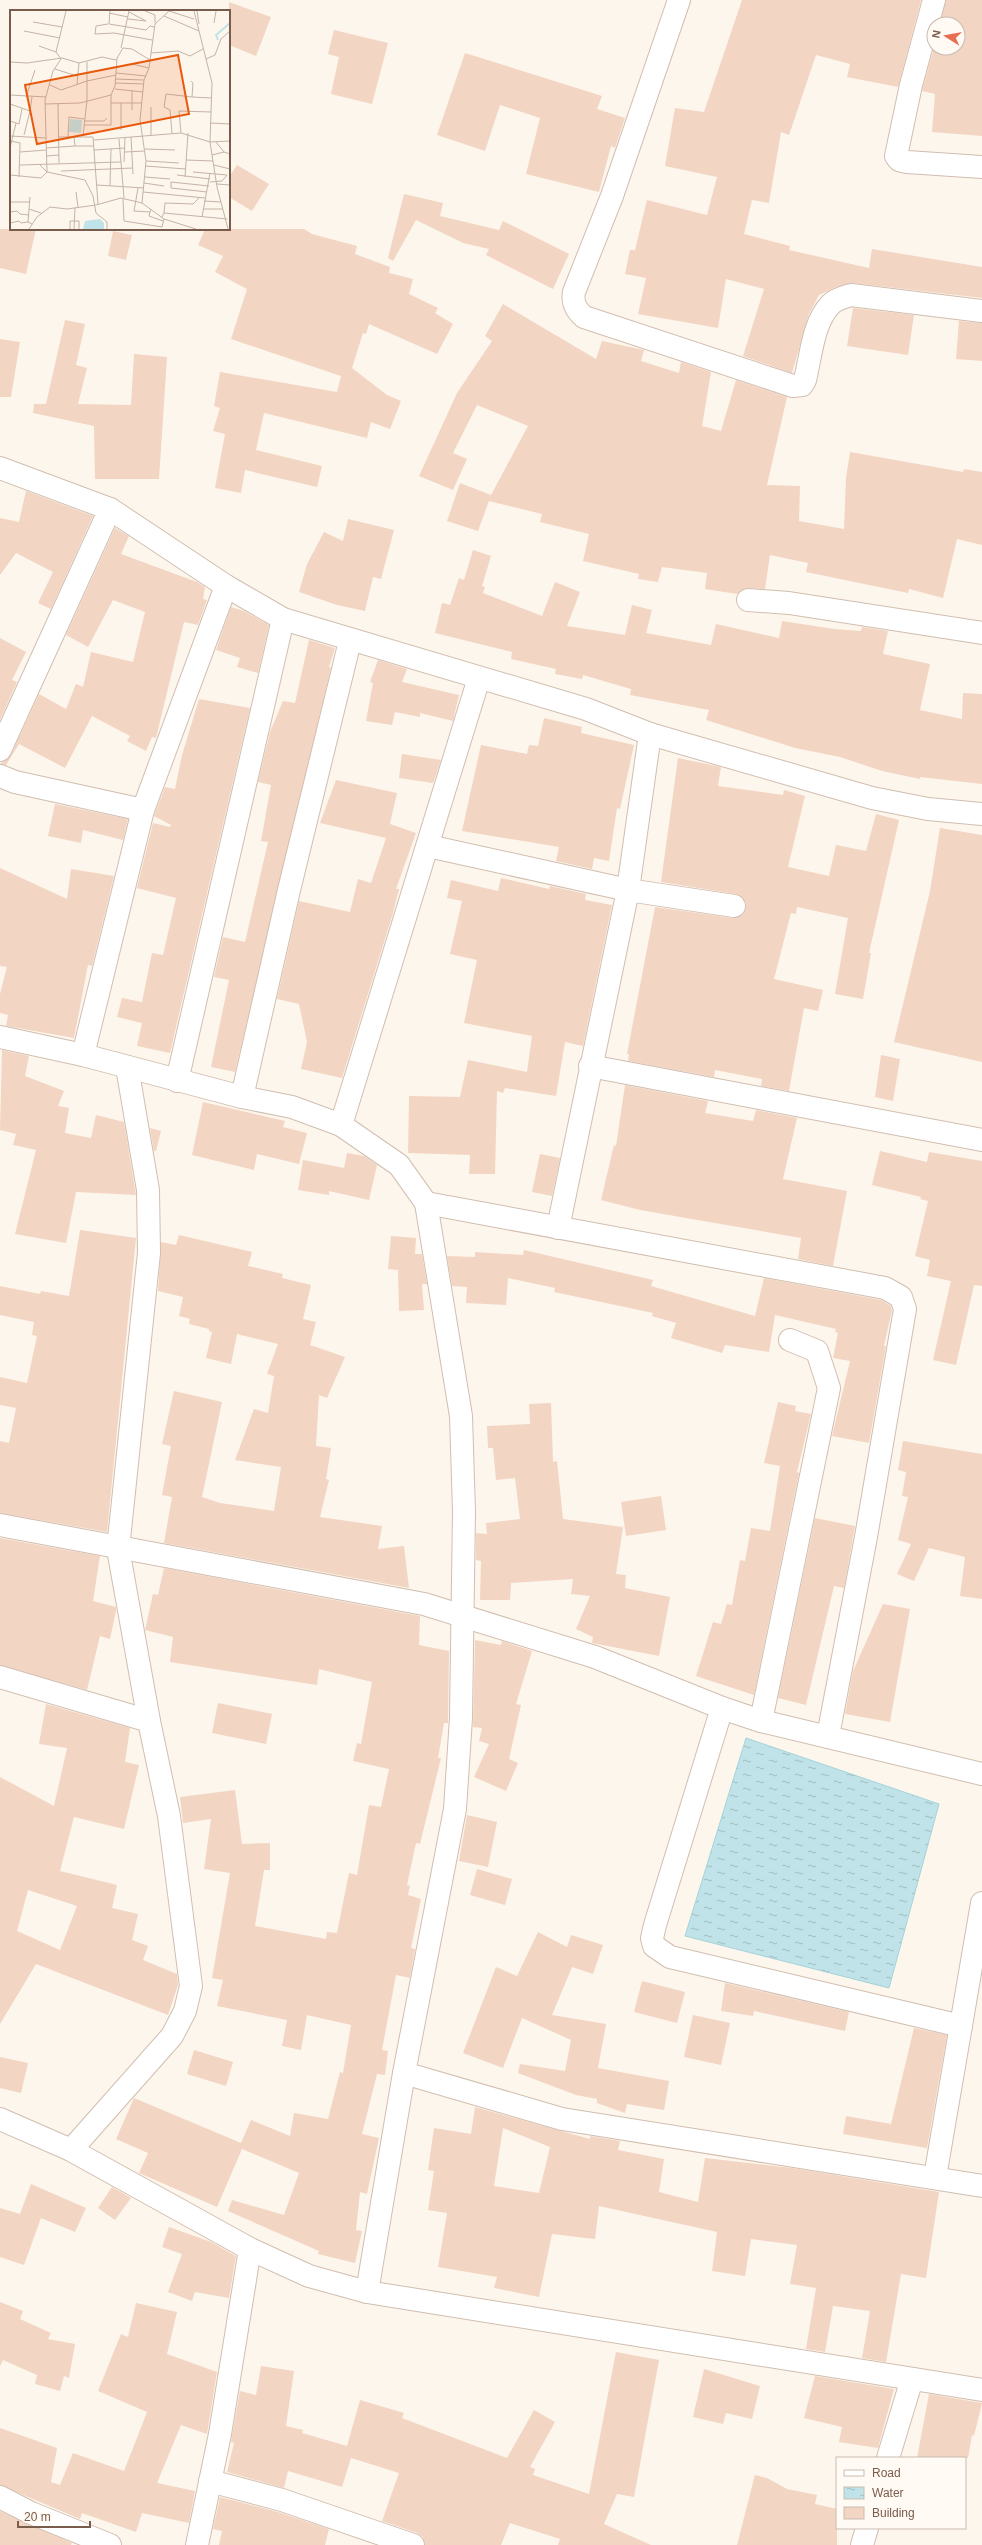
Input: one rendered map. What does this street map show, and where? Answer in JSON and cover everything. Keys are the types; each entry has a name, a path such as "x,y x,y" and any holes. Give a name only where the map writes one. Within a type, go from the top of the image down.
{"street":[{"path":"679,0 612,196 574,292 572,299 577,311 584,317 793,386 802,385 805,380 819,323 825,312 836,300 851,295 982,311"},
{"path":"934,0 911,85 896,156 899,160 907,162 982,167"},
{"path":"0,468 110,509 226,586 283,619 350,641 586,709 650,734 872,798 928,809 982,814"},
{"path":"0,750 110,509"},
{"path":"83,1055 143,810 226,586"},
{"path":"748,600 789,603 982,633"},
{"path":"177,1081 283,619"},
{"path":"242,1097 290,882 350,641"},
{"path":"341,1125 479,678"},
{"path":"558,1228 590,1066 628,890 650,734"},
{"path":"0,776 15,782 143,810"},
{"path":"428,846 628,890 734,906"},
{"path":"0,1037 83,1055 242,1097 292,1107 341,1125 399,1165 426,1203 460,1416 464,1512 461,1615 461,1718 455,1809 404,2072 367,2292"},
{"path":"590,1066 982,1140"},
{"path":"71,2150 172,2036 185,2011 191,1986 169,1816 149,1722 118,1548 149,1253 148,1190 127,1067"},
{"path":"426,1203 885,1288 901,1297 905,1309 866,1537 828,1736"},
{"path":"761,1721 829,1388 817,1350 790,1340"},
{"path":"0,1525 424,1604 595,1657 722,1708 761,1721 982,1774"},
{"path":"3,1685 149,1722"},
{"path":"722,1708 655,1925 652,1938 654,1946 670,1957 961,2026"},
{"path":"935,2177 961,2026 981,1925 982,1903"},
{"path":"404,2072 562,2119 935,2177 982,2186"},
{"path":"0,2119 71,2150 250,2249 309,2276 367,2292 982,2390"},
{"path":"197,2545 220,2434 250,2249"},
{"path":"888,2457 912,2379"},
{"path":"210,2481 282,2500 413,2545"},
{"path":"0,2497 31,2513 110,2545"},
{"path":"862,2545 867,2529"}],"water":[{"path":"746,1738 939,1804 889,1988 685,1936"}],"building":[{"path":"742,0 921,0 898,87 847,77 850,64 816,55 789,135 781,132 769,203 752,200 744,234 790,246 789,250 869,268 872,249 982,267 982,298 853,283 836,287 819,295 809,314 792,373 743,356 764,289 726,279 718,328 638,314 646,278 625,274 630,250 635,250 647,200 707,215 717,177 665,166 675,108 704,112"},
{"path":"946,0 982,0 982,136 932,132 935,94 922,91 932,56 966,56 966,16 942,16"},
{"path":"229,2 271,17 256,56 230,45"},
{"path":"334,30 388,43 372,104 331,94 339,57 328,54"},
{"path":"465,53 602,96 597,109 625,118 615,148 611,146 599,192 526,174 540,118 500,105 485,151 437,135"},
{"path":"237,165 269,184 252,211 230,198 230,176"},
{"path":"404,194 443,203 440,216 499,230 503,221 569,254 553,289 486,255 489,249 463,243 416,220 393,261 388,258"},
{"path":"0,229 36,230 26,274 0,268"},
{"path":"304,229 312,234 357,246 355,254 390,267 389,273 413,279 409,294 438,308 435,313 453,324 437,354 369,324 366,334 363,333 352,368 387,395 401,401 390,429 371,422 367,438 264,413 256,450 322,466 317,487 245,470 241,493 215,488 225,434 213,431 220,408 214,406 220,372 337,392 341,376 231,339 247,289 215,272 223,256 198,245 205,230"},
{"path":"113,231 132,235 126,260 108,256"},
{"path":"503,304 596,359 602,341 644,350 641,361 679,373 681,362 711,372 702,426 721,431 736,380 787,397 767,485 800,486 799,521 844,529 846,478 850,452 963,472 964,469 982,472 982,545 957,539 943,598 909,589 908,593 806,572 808,563 770,555 765,589 749,588 737,594 705,589 707,573 662,567 658,582 638,579 639,574 583,561 589,534 540,522 542,514 489,501 478,531 447,521 460,483 491,495 528,426 477,405 453,453 467,459 453,490 419,476 457,393 492,341 485,336"},
{"path":"853,308 914,315 908,355 847,346"},
{"path":"65,320 85,324 76,365 87,368 78,404 131,405 134,354 167,357 159,479 95,479 94,426 33,413 34,404 46,404"},
{"path":"959,321 982,323 982,361 956,359"},
{"path":"0,339 20,342 11,397 0,397"},
{"path":"26,491 93,516 51,609 38,603 53,572 16,553 0,575 0,518 19,522"},
{"path":"348,519 394,530 381,579 373,577 365,611 337,605 299,592 307,564 324,532 343,541"},
{"path":"115,528 129,536 121,554 197,582 205,587 203,599 207,600 198,625 184,622 156,738 152,737 146,751 127,741 130,736 92,716 65,768 19,744 6,765 0,764 11,755 39,694 66,709 76,684 83,687 91,652 133,662 145,612 113,600 88,647 66,635"},
{"path":"473,550 491,556 482,586 485,587 483,593 542,616 555,582 580,592 567,626 625,635 632,605 652,610 646,633 711,645 716,624 779,638 782,621 834,629 861,631 862,627 888,631 883,654 930,664 920,710 962,719 963,693 982,694 982,784 920,777 920,779 882,771 840,757 795,748 706,720 709,710 630,695 631,689 583,675 582,679 555,674 556,669 511,659 512,652 435,633 442,603 450,605 459,578 464,580"},
{"path":"231,607 244,611 269,625 258,673 237,667 240,658 216,650"},
{"path":"0,638 26,652 12,680 17,682 0,720"},
{"path":"309,640 335,648 329,667 331,668 235,1072 211,1067 229,980 214,977 223,937 245,942 268,842 261,841 271,785 258,782 270,732 283,701 295,703"},
{"path":"378,660 407,669 402,682 459,695 453,721 420,713 420,717 395,712 392,725 366,721 373,683 370,682"},
{"path":"199,699 250,708 170,1053 137,1046 142,1023 117,1017 122,998 142,1002 152,953 163,955 176,898 137,888 153,823 170,827 171,825 154,816 165,787 175,789 182,755"},
{"path":"544,718 582,727 581,733 634,745 620,809 617,808 609,861 594,858 592,869 556,861 559,847 462,831 481,745 527,754 529,745 538,746"},
{"path":"402,754 441,760 433,783 399,778"},
{"path":"678,758 721,767 718,786 783,795 784,790 805,796 788,867 829,876 836,845 866,851 876,814 899,820 869,953 871,953 863,999 835,994 848,918 797,907 796,914 791,913 774,979 823,990 818,1011 804,1008 789,1091 761,1086 762,1079 715,1070 714,1077 628,1061 629,1054 627,1054 655,907 733,918 743,914 746,908 745,901 736,894 661,882"},
{"path":"336,780 397,793 389,828 390,824 416,833 396,889 399,889 393,913 342,1078 301,1069 307,1042 299,1004 277,999 299,901 350,912 358,879 371,883 386,838 320,823"},
{"path":"55,804 128,819 123,840 83,830 81,843 48,836"},
{"path":"940,828 982,835 982,1062 894,1042 930,891"},
{"path":"0,868 67,899 71,869 114,876 92,966 88,965 74,1038 6,1026 8,1015 0,1013 0,994 7,967 0,966"},
{"path":"501,878 549,889 550,886 586,894 585,900 612,905 583,1046 565,1042 556,1096 505,1088 503,1093 497,1091 495,1174 469,1174 470,1155 408,1153 409,1096 460,1097 468,1060 527,1072 532,1036 464,1023 477,960 450,954 462,901 447,898 451,880 498,891"},
{"path":"2,1050 29,1056 25,1076 64,1091 58,1106 69,1108 65,1133 91,1138 96,1115 124,1122 136,1195 76,1192 66,1243 15,1234 36,1150 13,1145 16,1134 0,1130"},
{"path":"881,1055 900,1059 893,1101 875,1097"},
{"path":"625,1085 708,1101 705,1113 753,1121 756,1110 797,1118 783,1179 847,1191 833,1266 798,1259 801,1238 640,1210 601,1200 614,1145 616,1146"},
{"path":"203,1102 285,1121 283,1127 307,1133 299,1164 257,1154 254,1170 192,1155"},
{"path":"150,1128 161,1131 156,1151 154,1151"},
{"path":"880,1151 927,1162 929,1152 982,1161 982,1286 974,1285 956,1365 933,1360 951,1281 927,1276 930,1260 915,1256 928,1201 920,1199 921,1197 872,1185"},
{"path":"347,1153 364,1156 377,1165 369,1200 329,1191 329,1195 298,1190 303,1160 344,1168"},
{"path":"540,1154 560,1158 552,1196 532,1192"},
{"path":"80,1230 136,1238 107,1532 0,1513 0,1441 9,1443 16,1408 0,1405 0,1377 27,1383 37,1336 32,1335 34,1322 0,1315 0,1286 40,1294 41,1291 69,1296"},
{"path":"179,1235 252,1252 248,1266 283,1274 282,1278 311,1285 303,1319 316,1322 310,1345 345,1357 327,1398 319,1395 316,1446 331,1448 326,1479 329,1480 320,1517 382,1526 378,1549 404,1546 409,1588 164,1543 172,1497 162,1495 171,1446 162,1444 174,1391 222,1402 202,1497 220,1503 274,1511 281,1467 235,1460 254,1409 268,1413 274,1376 267,1374 278,1344 237,1334 231,1364 206,1358 212,1332 209,1331 209,1329 189,1324 190,1319 179,1316 183,1297 158,1291 161,1242 176,1245"},
{"path":"391,1236 416,1238 415,1254 422,1254 427,1284 422,1284 424,1310 399,1311 398,1270 388,1269"},
{"path":"524,1250 653,1280 651,1286 755,1316 764,1278 881,1300 891,1306 892,1310 884,1346 886,1346 869,1443 832,1436 850,1361 833,1358 838,1333 835,1332 836,1329 775,1315 769,1352 725,1345 722,1353 671,1338 676,1323 652,1316 653,1313 554,1292 555,1288 508,1278 506,1305 466,1303 467,1287 452,1286 447,1256 475,1257 475,1252 523,1255"},
{"path":"778,1402 796,1406 795,1411 811,1414 797,1472 799,1473 754,1695 696,1676 713,1622 721,1624 727,1604 732,1605 740,1560 745,1561 751,1528 770,1531 780,1466 764,1463"},
{"path":"551,1403 553,1462 557,1461 563,1519 623,1527 616,1574 626,1575 625,1588 670,1597 659,1656 592,1643 593,1637 576,1629 590,1596 571,1594 573,1579 511,1583 510,1600 480,1600 481,1561 476,1560 476,1533 487,1534 486,1523 520,1519 515,1478 496,1480 493,1448 488,1448 487,1426 530,1424 529,1404"},
{"path":"903,1441 982,1454 982,1599 960,1596 965,1557 929,1548 914,1581 897,1574 911,1544 898,1540 908,1497 902,1496 906,1472 898,1470"},
{"path":"661,1496 666,1530 626,1536 621,1502"},
{"path":"815,1518 855,1526 844,1588 834,1586 806,1705 778,1698"},
{"path":"0,1538 100,1556 93,1601 116,1607 116,1611 110,1639 100,1636 87,1690 0,1665"},
{"path":"164,1568 420,1616 419,1645 449,1651 448,1723 444,1723 438,1758 441,1758 420,1844 416,1843 407,1885 410,1886 408,1895 421,1899 411,1948 415,1949 410,1978 396,1975 382,2050 388,2051 385,2075 377,2074 362,2134 379,2138 367,2194 360,2192 356,2230 362,2231 355,2263 318,2254 319,2251 228,2211 232,2200 284,2215 299,2173 242,2149 217,2207 139,2173 148,2153 116,2139 134,2098 241,2143 251,2120 290,2136 294,2113 328,2119 340,2072 343,2073 351,2025 307,2015 301,2050 282,2046 287,2020 217,2006 223,1980 212,1978 230,1873 204,1869 211,1819 183,1823 180,1797 235,1790 242,1844 270,1843 270,1870 264,1870 255,1926 326,1939 327,1932 337,1933 349,1873 357,1875 369,1805 381,1807 389,1769 353,1761 357,1743 361,1744 372,1682 319,1669 317,1685 170,1662 173,1637 145,1630 153,1594 158,1595"},
{"path":"883,1604 910,1609 890,1722 845,1714 853,1671"},
{"path":"475,1640 501,1645 502,1641 532,1651 516,1704 521,1705 509,1759 518,1763 506,1791 474,1777 489,1744 479,1741 482,1728 473,1727"},
{"path":"218,1703 272,1714 266,1744 212,1733"},
{"path":"46,1704 130,1728 125,1762 139,1765 124,1829 74,1817 60,1871 117,1885 112,1908 138,1914 132,1940 148,1946 143,1960 177,1974 178,1985 168,2015 36,1964 0,2024 0,1777 54,1806 67,1748 39,1744","holes":["28,1890 77,1906 60,1950 17,1931"]},
{"path":"467,1815 497,1822 488,1867 459,1861"},
{"path":"477,1869 512,1879 505,1905 470,1895"},
{"path":"538,1932 567,1947 571,1935 603,1945 593,1974 572,1967 552,2015 606,2024 598,2068 669,2081 664,2110 627,2104 625,2113 597,2103 597,2099 576,2095 518,2073 520,2064 565,2071 571,2040 522,2018 503,2068 463,2053 496,1967 517,1976"},
{"path":"642,1981 685,1992 677,2023 634,2012"},
{"path":"725,1983 849,2012 845,2031 754,2011 753,2016 721,2011"},
{"path":"693,2015 730,2023 721,2065 684,2057"},
{"path":"914,2028 947,2035 927,2148 843,2134 846,2116 891,2124"},
{"path":"194,2050 233,2062 226,2086 187,2074"},
{"path":"0,2057 28,2063 21,2093 0,2088"},
{"path":"475,2107 590,2139 590,2136 620,2141 618,2150 664,2159 659,2192 698,2202 705,2158 792,2168 939,2192 926,2278 901,2274 886,2362 862,2358 870,2311 833,2306 825,2352 806,2349 816,2288 790,2284 797,2245 751,2239 745,2276 712,2271 717,2232 599,2206 595,2239 552,2234 539,2297 494,2288 497,2277 438,2267 447,2213 428,2210 434,2171 428,2170 434,2128 471,2134","holes":["503,2128 550,2147 539,2193 494,2186"]},
{"path":"31,2184 86,2208 75,2232 41,2218 24,2265 0,2257 0,2208 20,2214"},
{"path":"112,2187 131,2198 115,2220 98,2208"},
{"path":"169,2227 211,2242 236,2256 229,2298 195,2292 192,2301 168,2292 182,2254 162,2247"},
{"path":"0,2302 23,2311 20,2319 51,2333 48,2339 75,2344 69,2378 64,2376 60,2391 35,2384 37,2375 3,2360 0,2366"},
{"path":"136,2303 177,2312 167,2354 217,2372 207,2434 181,2425 157,2483 195,2491 189,2523 142,2513 136,2532 82,2513 80,2519 0,2485 0,2428 57,2448 51,2482 60,2485 73,2453 124,2471 147,2412 98,2391 121,2334 128,2337"},
{"path":"616,2352 659,2360 634,2497 617,2494 604,2524 651,2545 558,2545 560,2539 510,2523 501,2545 425,2545 423,2537 417,2533 382,2521 399,2473 351,2458 342,2487 288,2471 284,2488 227,2472 234,2443 231,2442 240,2391 256,2395 261,2366 294,2371 286,2426 303,2430 302,2433 347,2446 360,2400 404,2413 402,2418 507,2458 534,2410 555,2422 530,2467 535,2469 533,2475 589,2494"},
{"path":"704,2369 760,2386 752,2419 726,2413 723,2424 693,2417"},
{"path":"815,2376 894,2389 878,2448 839,2442 842,2427 804,2418"},
{"path":"929,2394 982,2403 974,2436 972,2435 968,2458 917,2457"},
{"path":"755,2475 767,2478 787,2489 817,2495 815,2504 836,2509 837,2545 737,2545"},
{"path":"220,2497 278,2512 329,2529 325,2545 219,2545 222,2531 213,2529"},
{"path":"0,2511 72,2543 71,2545 0,2545"}]}
